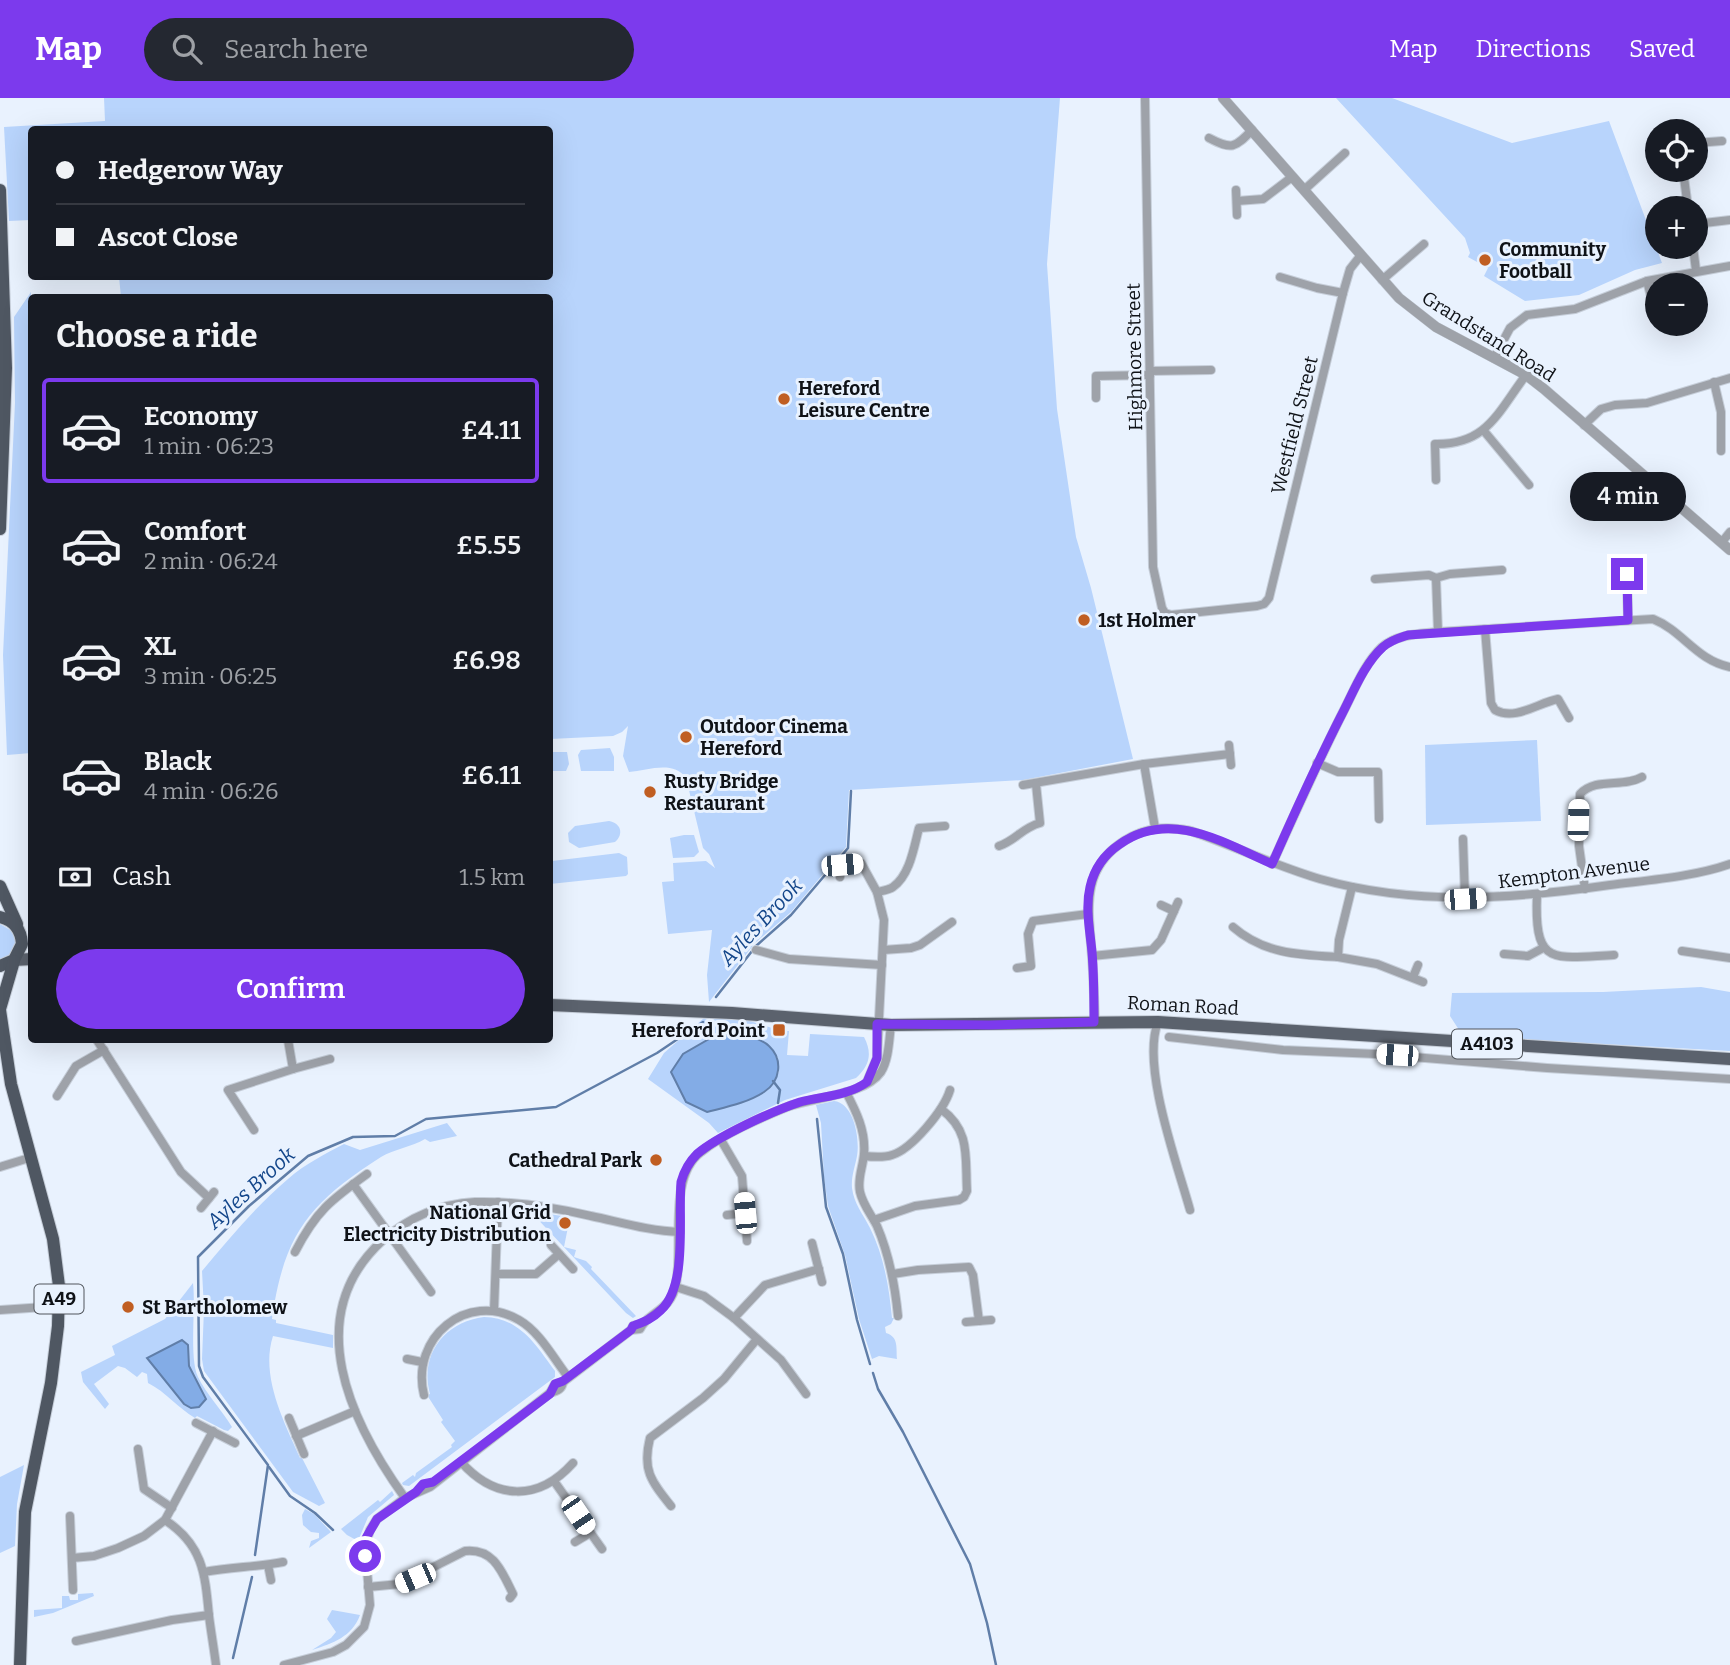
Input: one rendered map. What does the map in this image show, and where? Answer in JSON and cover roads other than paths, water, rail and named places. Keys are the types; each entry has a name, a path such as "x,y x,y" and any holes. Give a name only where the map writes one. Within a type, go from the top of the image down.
{"highway":[{"path":"0,190 6,368 0,529"},
{"path":"0,886 19,929"},
{"path":"0,917 6,918 19,929"},
{"name":"A49","path":"19,929 22,944 14,961 0,1009 11,1084 53,1240 59,1306 51,1382 25,1512 20,1665"},
{"path":"0,966 14,961"},
{"name":"A49","path":"22,1593 30,1665"}],"main road":[{"path":"19,929 28,941"},
{"path":"14,961 28,959"},
{"name":"Roman Road","path":"553,1005 706,1012 891,1025 1158,1021 1730,1059"}],"street":[{"name":"Highmore Street","path":"1144,98 1153,567 1161,608 1165,613"},
{"name":"Grandstand Road","path":"1223,98 1382,280 1421,317 1526,376 1726,546"},
{"path":"1209,138 1224,146 1231,146 1238,144 1252,130"},
{"path":"1708,142 1722,141"},
{"path":"1304,190 1345,153"},
{"path":"1237,201 1263,199 1292,177"},
{"path":"1236,191 1237,215"},
{"path":"1708,223 1730,220"},
{"path":"1382,280 1424,244"},
{"name":"Westfield Street","path":"1165,613 1171,615 1264,604 1269,598 1343,293 1350,269 1361,256"},
{"path":"1695,259 1696,270"},
{"path":"1683,273 1730,266"},
{"path":"1280,277 1343,293"},
{"path":"1494,358 1510,328 1527,315 1575,309 1645,282"},
{"path":"1096,398 1096,376 1211,370"},
{"path":"1436,480 1435,444 1459,443 1484,431 1526,376"},
{"path":"1584,425 1601,409 1615,405 1647,403 1730,378"},
{"path":"1714,382 1721,412 1721,452"},
{"path":"1484,431 1529,485"},
{"path":"1726,546 1730,532"},
{"path":"1375,579 1429,575 1436,579 1450,574 1502,570"},
{"path":"1627,574 1628,620"},
{"path":"1436,579 1438,632"},
{"path":"1272,864 1317,763 1353,692 1371,661 1393,640 1408,635 1438,632 1653,619 1668,625 1704,658 1730,667"},
{"path":"1485,629 1491,704 1495,710 1510,714 1527,711 1538,704 1558,699 1569,718"},
{"path":"1023,785 1229,750 1231,765"},
{"path":"1317,763 1338,772 1378,772 1379,819"},
{"path":"1144,764 1155,828"},
{"path":"1585,889 1579,846 1580,794 1585,788 1633,783 1642,777"},
{"path":"999,846 1011,841 1024,828 1040,823 1037,784"},
{"path":"877,892 893,887 904,874 913,854 919,828 944,826"},
{"name":"Kempton Avenue","path":"1094,1022 1088,914 1090,888 1104,857 1131,836 1155,828 1191,831 1272,864 1352,887 1421,897 1465,899 1585,889 1730,864"},
{"path":"1464,839 1465,899"},
{"path":"840,877 842,865 861,863 877,892 884,920 877,1058 867,1082"},
{"path":"1338,957 1339,940 1352,887"},
{"path":"1537,894 1537,922 1543,948 1550,953 1566,957 1614,955"},
{"path":"1092,956 1152,950 1161,940 1178,902"},
{"path":"1161,905 1174,911"},
{"path":"1017,968 1031,966 1028,934 1032,921 1088,914"},
{"path":"883,950 920,945 952,922"},
{"path":"1233,926 1248,938 1286,953 1338,957 1377,964 1423,982"},
{"path":"1504,954 1528,956 1543,948"},
{"path":"1682,951 1701,949 1730,958"},
{"path":"756,950 789,959 883,965"},
{"path":"1413,977 1418,965"},
{"path":"1158,1021 1153,1038 1159,1093 1190,1210"},
{"path":"284,1665 333,1652 357,1637 368,1616 365,1546 377,1519 416,1492 423,1484 433,1482 461,1462 550,1394 555,1384 566,1379 631,1330 636,1331 663,1309 676,1287 684,1173 698,1154 721,1139 786,1107 846,1092 878,1076 884,1065 891,1025"},
{"path":"1301,1051 1303,1031"},
{"name":"Roman Road","path":"1169,1037 1301,1051 1730,1079"},
{"path":"99,1043 181,1172 212,1195 201,1208"},
{"path":"289,1043 293,1069"},
{"path":"57,1096 76,1066 104,1050"},
{"path":"254,1130 228,1090 330,1059"},
{"path":"864,1156 890,1156 901,1152 941,1109 950,1090"},
{"path":"846,1092 862,1131 864,1156 859,1181 860,1192 864,1205 874,1220 893,1274 898,1316"},
{"path":"874,1220 915,1206 964,1197 967,1191 964,1139 955,1120 941,1109"},
{"path":"721,1139 742,1176 747,1241"},
{"path":"0,1167 29,1158"},
{"path":"295,1252 306,1229 320,1210 367,1174"},
{"path":"353,1184 431,1293"},
{"path":"405,1498 377,1457 355,1411 340,1363 342,1311 349,1288 372,1250 390,1233 420,1215 446,1206 475,1202 531,1205 651,1229 680,1232"},
{"path":"494,1311 498,1202"},
{"path":"727,1214 745,1213"},
{"path":"812,1243 822,1282"},
{"path":"551,1245 573,1269"},
{"path":"496,1274 536,1274 559,1254"},
{"path":"893,1274 969,1267 974,1275 979,1321"},
{"path":"734,1318 765,1285 819,1269"},
{"path":"676,1287 704,1296 734,1318 781,1360 806,1394"},
{"path":"0,1310 59,1306"},
{"path":"424,1395 422,1362 431,1342 449,1323 468,1313 494,1311 518,1319 528,1326 566,1379"},
{"path":"966,1322 991,1320"},
{"path":"671,1506 657,1494 646,1468 650,1438 724,1379 757,1339"},
{"path":"407,1359 422,1362"},
{"path":"296,1436 355,1411"},
{"path":"289,1418 304,1454"},
{"path":"196,1423 235,1443"},
{"path":"72,1558 94,1556 118,1548 144,1536 165,1520 214,1431"},
{"path":"138,1449 144,1489 172,1508"},
{"path":"461,1462 479,1480 498,1490 521,1491 554,1481 573,1463"},
{"path":"554,1481 601,1549"},
{"path":"71,1517 73,1590"},
{"path":"165,1520 177,1528 190,1543 204,1572 216,1665"},
{"path":"575,1542 590,1533"},
{"path":"368,1587 400,1584 465,1551 474,1550 485,1553 496,1562 513,1594 510,1598"},
{"path":"204,1572 233,1566 283,1562"},
{"path":"268,1565 271,1580"},
{"path":"76,1641 172,1620 209,1615"}],"waterway":[{"name":"Ayles Brook","path":"716,997 756,946 791,915 848,848 851,791"},
{"name":"Ayles Brook","path":"255,1555 268,1465 203,1377 199,1366 198,1257 249,1206 308,1156 353,1137 395,1136 426,1119 556,1107 657,1053 703,1022"},
{"path":"773,1081 780,1090 778,1103"},
{"path":"817,1119 826,1207 843,1254 857,1320 870,1364"},
{"path":"873,1373 878,1389 903,1432 970,1564 996,1665"},
{"path":"269,1467 290,1496 315,1513 333,1530"},
{"name":"Ayles Brook","path":"233,1658 252,1577"}],"place":[{"name":"Community Football","path":"1485,260"},
{"name":"Hereford Leisure Centre","path":"784,399"},
{"name":"1st Holmer","path":"1084,620"},
{"name":"Outdoor Cinema Hereford","path":"686,737"},
{"name":"Rusty Bridge Restaurant","path":"650,792"},
{"name":"Hereford Point","path":"779,1030"},
{"name":"Cathedral Park","path":"656,1160"},
{"name":"National Grid Electricity Distribution","path":"565,1223"},
{"name":"St Bartholomew","path":"128,1307"}]}
